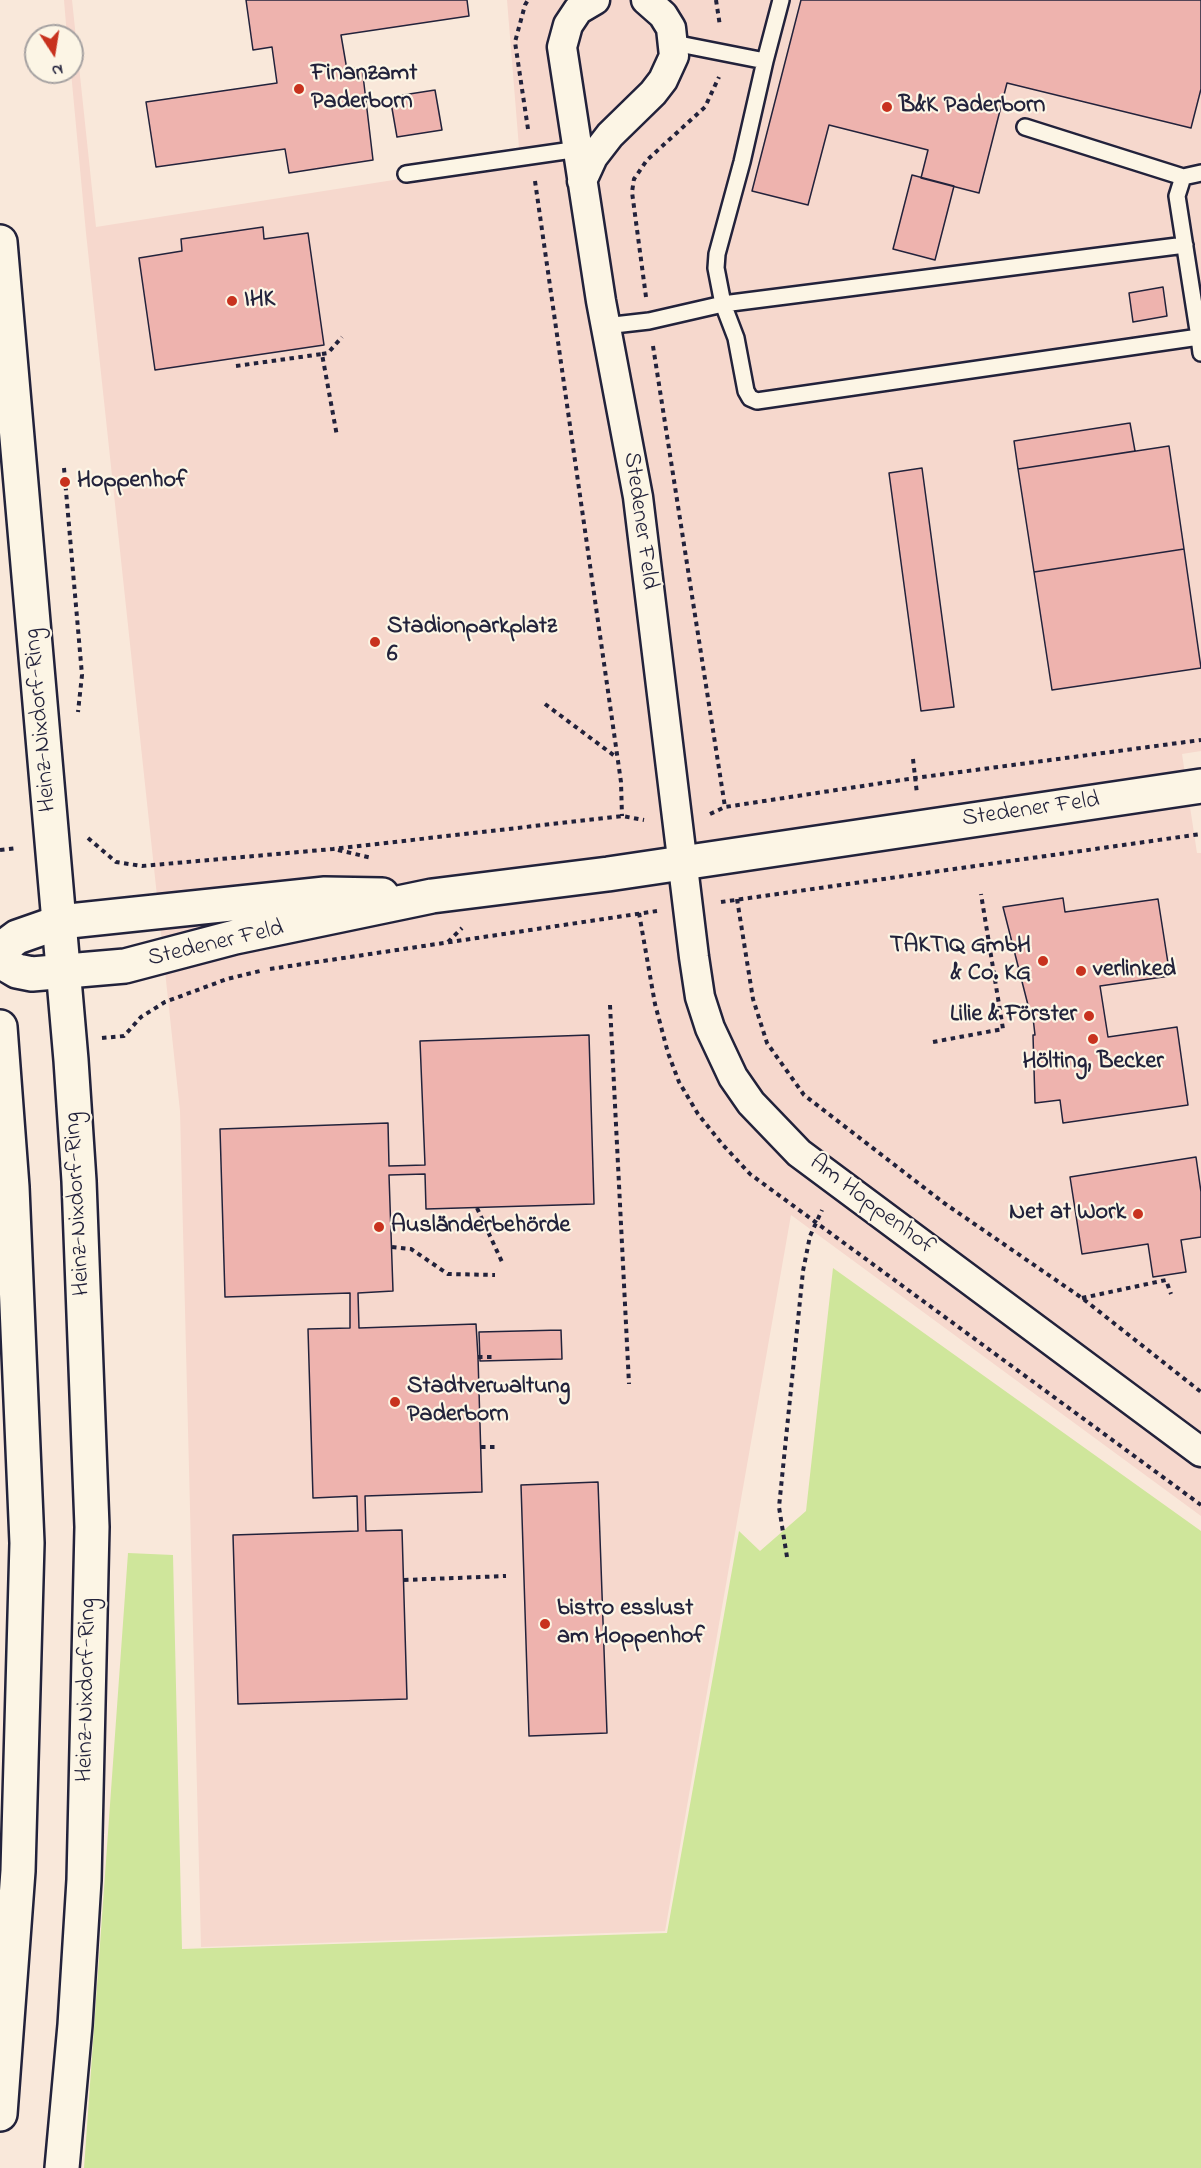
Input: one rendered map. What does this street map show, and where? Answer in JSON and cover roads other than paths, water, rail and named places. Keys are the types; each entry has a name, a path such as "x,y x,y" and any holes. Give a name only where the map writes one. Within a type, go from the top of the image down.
{"main road":[{"name":"Heinz-Nixdorf-Ring","path":"0,242 60,922 79,1181 92,1527 84,1880 75,2025 62,2168"},
{"name":"Stedener Feld","path":"0,962 18,971 64,973 125,966 235,938 432,896 682,863 1201,786"},
{"name":"Stedener Feld","path":"0,950 17,937 60,922 325,894 432,896"},
{"path":"0,1027 12,1187 27,1543 18,1871 0,2114"}],"street":[{"name":"Stedener Feld","path":"595,0 578,10 563,37 562,47 605,326 638,496 682,863"},
{"path":"582,181 593,157 610,135 663,80 674,56 671,28 663,15 646,0"},
{"name":"Am Hoppenhof","path":"682,863 700,997 710,1029 733,1077 751,1103 772,1126 837,1183 1201,1452"}],"lane":[{"path":"781,0 717,254 716,268 723,304 736,338 746,391 750,398 757,401 1199,337"},
{"path":"674,43 765,61"},
{"path":"1024,127 1184,177 1201,172"},
{"path":"406,174 579,149"},
{"path":"1184,177 1177,195 1201,353"},
{"path":"605,326 649,321 723,304 1185,245"}],"place":[{"name":"Finanzamt Paderborn","path":"299,89"},
{"name":"B&K Paderborn","path":"887,107"},
{"name":"IHK","path":"232,301"},
{"name":"Hoppenhof","path":"65,482"},
{"name":"Stadionparkplatz 6","path":"375,642"},
{"name":"TAKTIQ GmbH & Co. KG","path":"1043,961"},
{"name":"verlinked","path":"1081,971"},
{"name":"Lilie & Förster","path":"1089,1016"},
{"name":"Hölting, Becker","path":"1093,1039"},
{"name":"Net at Work","path":"1138,1214"},
{"name":"Ausländerbehörde","path":"379,1227"},
{"name":"Stadtverwaltung Paderborn","path":"395,1402"},
{"name":"bistro esslust am Hoppenhof","path":"545,1624"}]}
